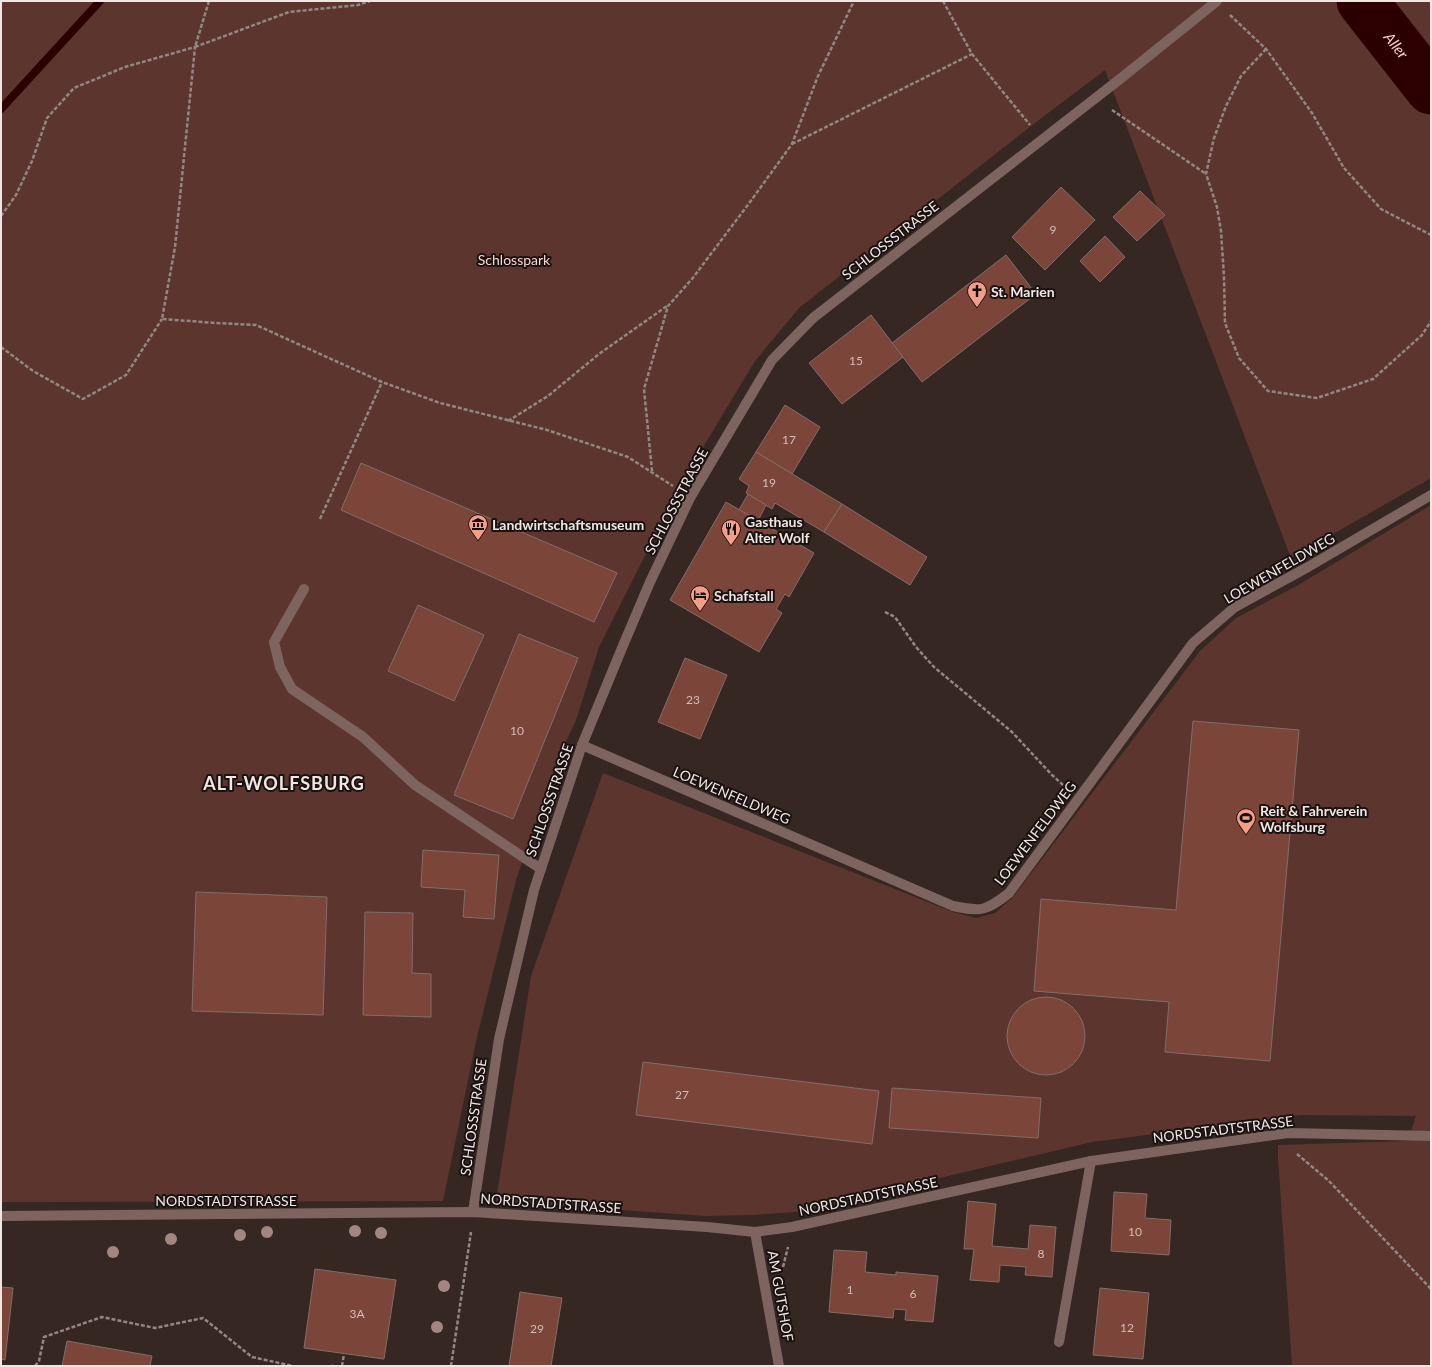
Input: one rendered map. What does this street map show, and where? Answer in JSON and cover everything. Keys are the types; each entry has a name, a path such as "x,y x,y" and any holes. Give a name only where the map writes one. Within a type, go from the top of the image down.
{"street":[{"name":"SCHLOSSSTRASSE","path":"474,1212 499,1039 534,890 582,745 650,582 690,498 772,360 813,318 1095,99 1217,2"},
{"name":"LOEWENFELDWEG","path":"582,745 953,906 973,910 992,906 1009,893 1193,643 1235,607 1308,567 1431,495"},
{"path":"304,589 274,642 280,667 292,689 363,737 414,785 541,869"},
{"name":"NORDSTADTSTRASSE","path":"1,1216 474,1212 707,1227 755,1232 792,1227 1091,1161 1288,1133 1431,1136"},
{"path":"1059,1342 1091,1161"},
{"name":"AM GUTSHOF","path":"755,1232 779,1366"}],"path":[{"path":"1,347 33,371 83,399 126,375 162,319 175,247 195,46 209,1"},
{"path":"1,216 16,195 32,161 47,118 74,88 125,67 195,46 289,12 358,5 370,1"},
{"path":"508,420 548,396 599,354 668,306 692,279 792,144 818,76 854,1"},
{"path":"943,1 972,54 1042,140"},
{"path":"1217,2 1266,49 1312,113 1344,168 1380,209 1431,235"},
{"path":"1266,49 1241,76 1226,106 1214,138 1206,174 1217,207 1221,231 1225,323 1239,358 1268,391 1317,398 1373,380 1422,335 1431,321"},
{"path":"792,144 972,54"},
{"path":"1095,99 1206,174"},
{"path":"652,472 644,389 668,306"},
{"path":"162,319 256,324 382,382 440,403 547,430 628,457 690,498"},
{"path":"320,519 382,382"},
{"path":"885,612 895,617 916,647 934,667 1012,732 1051,774 1067,788 1068,814"},
{"path":"1275,1135 1329,1181 1431,1289"},
{"path":"451,1366 474,1212"},
{"path":"782,1272 792,1227"},
{"path":"35,1366 39,1361 44,1337 102,1317 155,1328 203,1318 252,1357 293,1366"},
{"path":"342,1366 344,1354"}],"green space":[{"name":"Schlosspark","path":"1,1 1431,1 1431,478 1291,558 1105,70 799,308 755,361 682,482 599,647 576,720 559,756 516,880 477,1037 443,1201 1,1202"},
{"name":"Reit & Fahrverein Wolfsburg","path":"1431,505 1431,1366 1292,1366 1278,1157 1278,1145 1408,1141 1416,1116 1300,1115 1092,1142 795,1212 705,1216 496,1201 531,976 603,773 953,912 976,918 995,913 1014,896 1200,651 1236,618 1300,584"}],"building":[{"path":"1061,187 1095,220 1045,270 1012,237"},
{"path":"1140,191 1165,215 1137,241 1113,217"},
{"path":"1105,236 1125,257 1100,282 1080,261"},
{"name":"St. Marien","path":"1006,255 1036,294 922,382 892,343"},
{"path":"871,315 903,357 842,404 809,363"},
{"path":"785,405 820,427 792,474 756,452"},
{"path":"756,452 842,504 824,532 775,503 772,509 746,493 749,486 739,479"},
{"name":"Landwirtschaftsmuseum","path":"361,463 617,573 594,622 341,510"},
{"path":"748,494 766,505 758,521 739,510"},
{"path":"726,502 814,553 789,597 785,594 776,609 782,613 759,652 670,600"},
{"path":"842,504 927,557 910,585 824,532"},
{"path":"418,605 484,635 454,701 388,671"},
{"path":"519,634 578,658 513,819 454,795"},
{"path":"685,658 727,675 700,739 658,722"},
{"path":"1193,721 1299,730 1270,1061 1165,1052 1169,1002 1034,991 1041,899 1176,910"},
{"path":"423,850 499,855 494,919 463,917 465,890 421,887"},
{"path":"196,892 327,897 323,1015 192,1011"},
{"path":"365,912 413,913 412,973 431,974 431,1017 363,1015"},
{"path":"1038,997 1054,997 1068,1003 1079,1014 1085,1028 1085,1044 1079,1058 1068,1069 1054,1075 1038,1075 1024,1069 1013,1058 1007,1044 1007,1028 1013,1014 1024,1003"},
{"path":"643,1062 879,1091 872,1144 636,1115"},
{"path":"892,1088 1041,1098 1038,1138 889,1128"},
{"path":"1114,1192 1147,1194 1145,1218 1171,1220 1169,1255 1111,1251"},
{"path":"968,1201 996,1204 992,1246 1028,1249 1030,1225 1056,1227 1052,1277 1025,1275 1026,1267 1000,1265 999,1282 970,1280 974,1249 964,1249"},
{"path":"834,1250 867,1252 865,1272 896,1275 896,1272 938,1276 933,1322 905,1320 906,1310 894,1309 893,1318 829,1312"},
{"path":"315,1269 396,1280 384,1359 304,1348"},
{"path":"1,1287 13,1288 5,1360 1,1359"},
{"path":"1100,1288 1149,1293 1143,1359 1093,1355"},
{"path":"520,1292 562,1298 551,1366 509,1366"},
{"path":"67,1341 152,1356 150,1366 62,1366"}],"waterway":[{"path":"1,109 100,1"},
{"name":"Aller","path":"1362,1 1431,89"}],"place":[{"name":"St. Marien","path":"977,308"},
{"name":"Landwirtschaftsmuseum","path":"478,541"},
{"name":"Gasthaus Alter Wolf","path":"731,546"},
{"name":"Schafstall","path":"700,612"},
{"name":"Reit & Fahrverein Wolfsburg","path":"1246,835"}],"district":[{"name":"ALT-WOLFSBURG","path":"284,783"}]}
